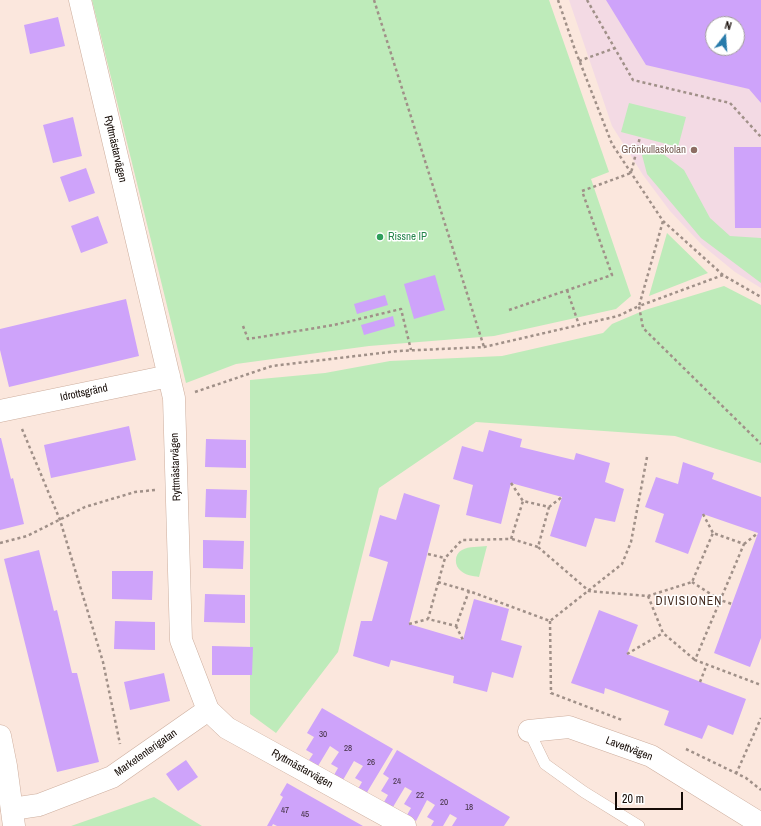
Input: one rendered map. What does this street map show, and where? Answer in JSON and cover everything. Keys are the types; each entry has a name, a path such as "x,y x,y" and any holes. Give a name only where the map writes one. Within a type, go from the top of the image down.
{"street":[{"name":"Ryttmästarvägen","path":"80,0 174,398 181,640 208,710 227,728 404,826"},
{"name":"Idrottsgränd","path":"0,411 169,376"},
{"name":"Marketenterigatan","path":"13,818 112,777 208,710"},
{"name":"Lavettvägen","path":"528,731 569,727 651,756 761,824"},
{"path":"0,736 6,766 13,818"}],"lane":[{"path":"528,731 545,764 584,792 639,826"}],"path":[{"path":"374,0 484,348"},
{"path":"558,0 612,144 663,221 723,275 761,297"},
{"path":"587,0 633,80 730,103 761,137"},
{"path":"580,61 615,48"},
{"path":"631,173 640,137"},
{"path":"509,310 612,275 582,191 631,173"},
{"path":"663,221 639,306 643,328 761,444"},
{"path":"174,398 272,366 411,350 484,348 618,316 639,306 723,275"},
{"path":"567,290 579,325"},
{"path":"243,326 248,339 334,325 401,308 411,350"},
{"path":"20,424 60,520 103,662 126,768"},
{"path":"550,621 622,564 631,542 647,457"},
{"path":"511,483 523,501 549,507"},
{"path":"0,543 27,536 85,507 135,492 176,488"},
{"path":"538,547 549,507 562,497"},
{"path":"511,539 523,501"},
{"path":"703,514 713,533 744,544"},
{"path":"428,619 445,558 462,540 511,539 538,547 589,591 648,596 692,582 713,533"},
{"path":"695,660 744,544 758,533"},
{"path":"428,554 445,558"},
{"path":"438,582 469,591 550,621"},
{"path":"692,582 720,600 732,604"},
{"path":"463,640 456,626 469,591"},
{"path":"648,596 663,634 695,660 761,685"},
{"path":"409,624 428,619 456,626"},
{"path":"550,621 552,693"},
{"path":"627,654 663,634"},
{"path":"700,682 707,664"},
{"path":"736,774 761,718"}],"shaded area":[{"name":"Grönkullaskolan","path":"569,0 761,0 761,288 735,272 702,245 670,211 643,175 612,126"}],"green space":[{"name":"Rissne IP","path":"92,0 549,0 609,172 591,179 631,296 616,309 494,336 369,346 236,364 186,383"},
{"path":"629,103 686,117 678,147 621,132"},
{"path":"658,150 684,170 710,218 730,236 761,238 761,283 701,238 647,174 642,155"},
{"path":"667,233 708,273 649,296"},
{"path":"724,286 761,305 761,463 675,436 476,422 379,488 338,652 276,733 250,714 250,380 325,373 390,361 502,356 603,333 612,324 645,310"},
{"path":"487,546 479,577 467,574 459,569 456,563 456,557 459,552 468,548"},
{"path":"154,797 202,826 71,826"}],"building":[{"path":"606,0 761,0 761,103 749,89 646,65"},
{"path":"58,17 65,46 30,54 24,25"},
{"path":"73,117 82,156 53,163 43,125"},
{"path":"734,147 761,147 761,228 735,228"},
{"path":"86,168 95,193 69,202 60,177"},
{"path":"98,216 108,243 81,253 71,226"},
{"path":"435,275 445,310 414,319 404,284"},
{"path":"385,295 388,305 357,314 354,304"},
{"path":"126,299 139,356 9,387 0,350 0,329"},
{"path":"393,316 395,326 364,335 361,325"},
{"path":"129,426 136,460 51,478 44,445"},
{"path":"489,430 522,439 520,447 574,460 576,453 610,463 605,482 624,489 615,522 595,518 586,547 550,536 562,497 511,483 501,524 466,515 473,485 453,479 462,446 483,452"},
{"path":"0,438 11,479 13,478 24,524 0,530"},
{"path":"206,439 246,440 246,468 205,467"},
{"path":"683,462 714,473 712,479 761,497 761,638 750,667 714,653 758,533 703,514 688,554 655,542 664,514 645,507 656,477 678,484"},
{"path":"206,489 247,490 246,518 205,517"},
{"path":"404,493 440,505 409,624 463,640 474,599 509,609 501,640 522,646 513,678 492,672 487,692 453,683 454,676 391,660 389,667 353,656 361,621 372,621 388,562 369,556 380,515 396,520"},
{"path":"203,540 244,541 243,569 203,568"},
{"path":"39,550 54,611 57,610 72,673 77,673 99,762 57,772 4,559"},
{"path":"112,571 153,571 152,600 112,599"},
{"path":"205,594 245,595 245,623 204,622"},
{"path":"599,610 638,625 627,654 746,699 733,735 708,725 702,739 664,725 669,711 605,688 604,694 571,683"},
{"path":"115,621 155,622 155,650 114,649"},
{"path":"212,646 253,647 252,675 212,675"},
{"path":"164,673 170,701 130,710 124,682"},
{"path":"322,708 393,749 366,794 358,789 362,782 355,778 363,766 354,761 343,780 334,775 338,768 331,764 339,752 330,746 318,766 309,760 313,754 306,750 314,737 307,733"},
{"path":"397,750 510,817 504,826 452,826 457,818 450,814 443,826 431,826 434,821 427,817 435,805 427,800 416,821 407,815 411,808 404,804 412,791 405,787 393,807 384,802 388,795 381,791 389,778 383,774"},
{"path":"186,760 198,777 178,791 166,774"},
{"path":"287,783 363,826 277,826 273,824 272,826 267,826 283,797 280,795"}],"place":[{"name":"Grönkullaskolan","path":"694,150"},
{"name":"Rissne IP","path":"380,237"}],"district":[{"name":"DIVISIONEN","path":"689,602"}]}
